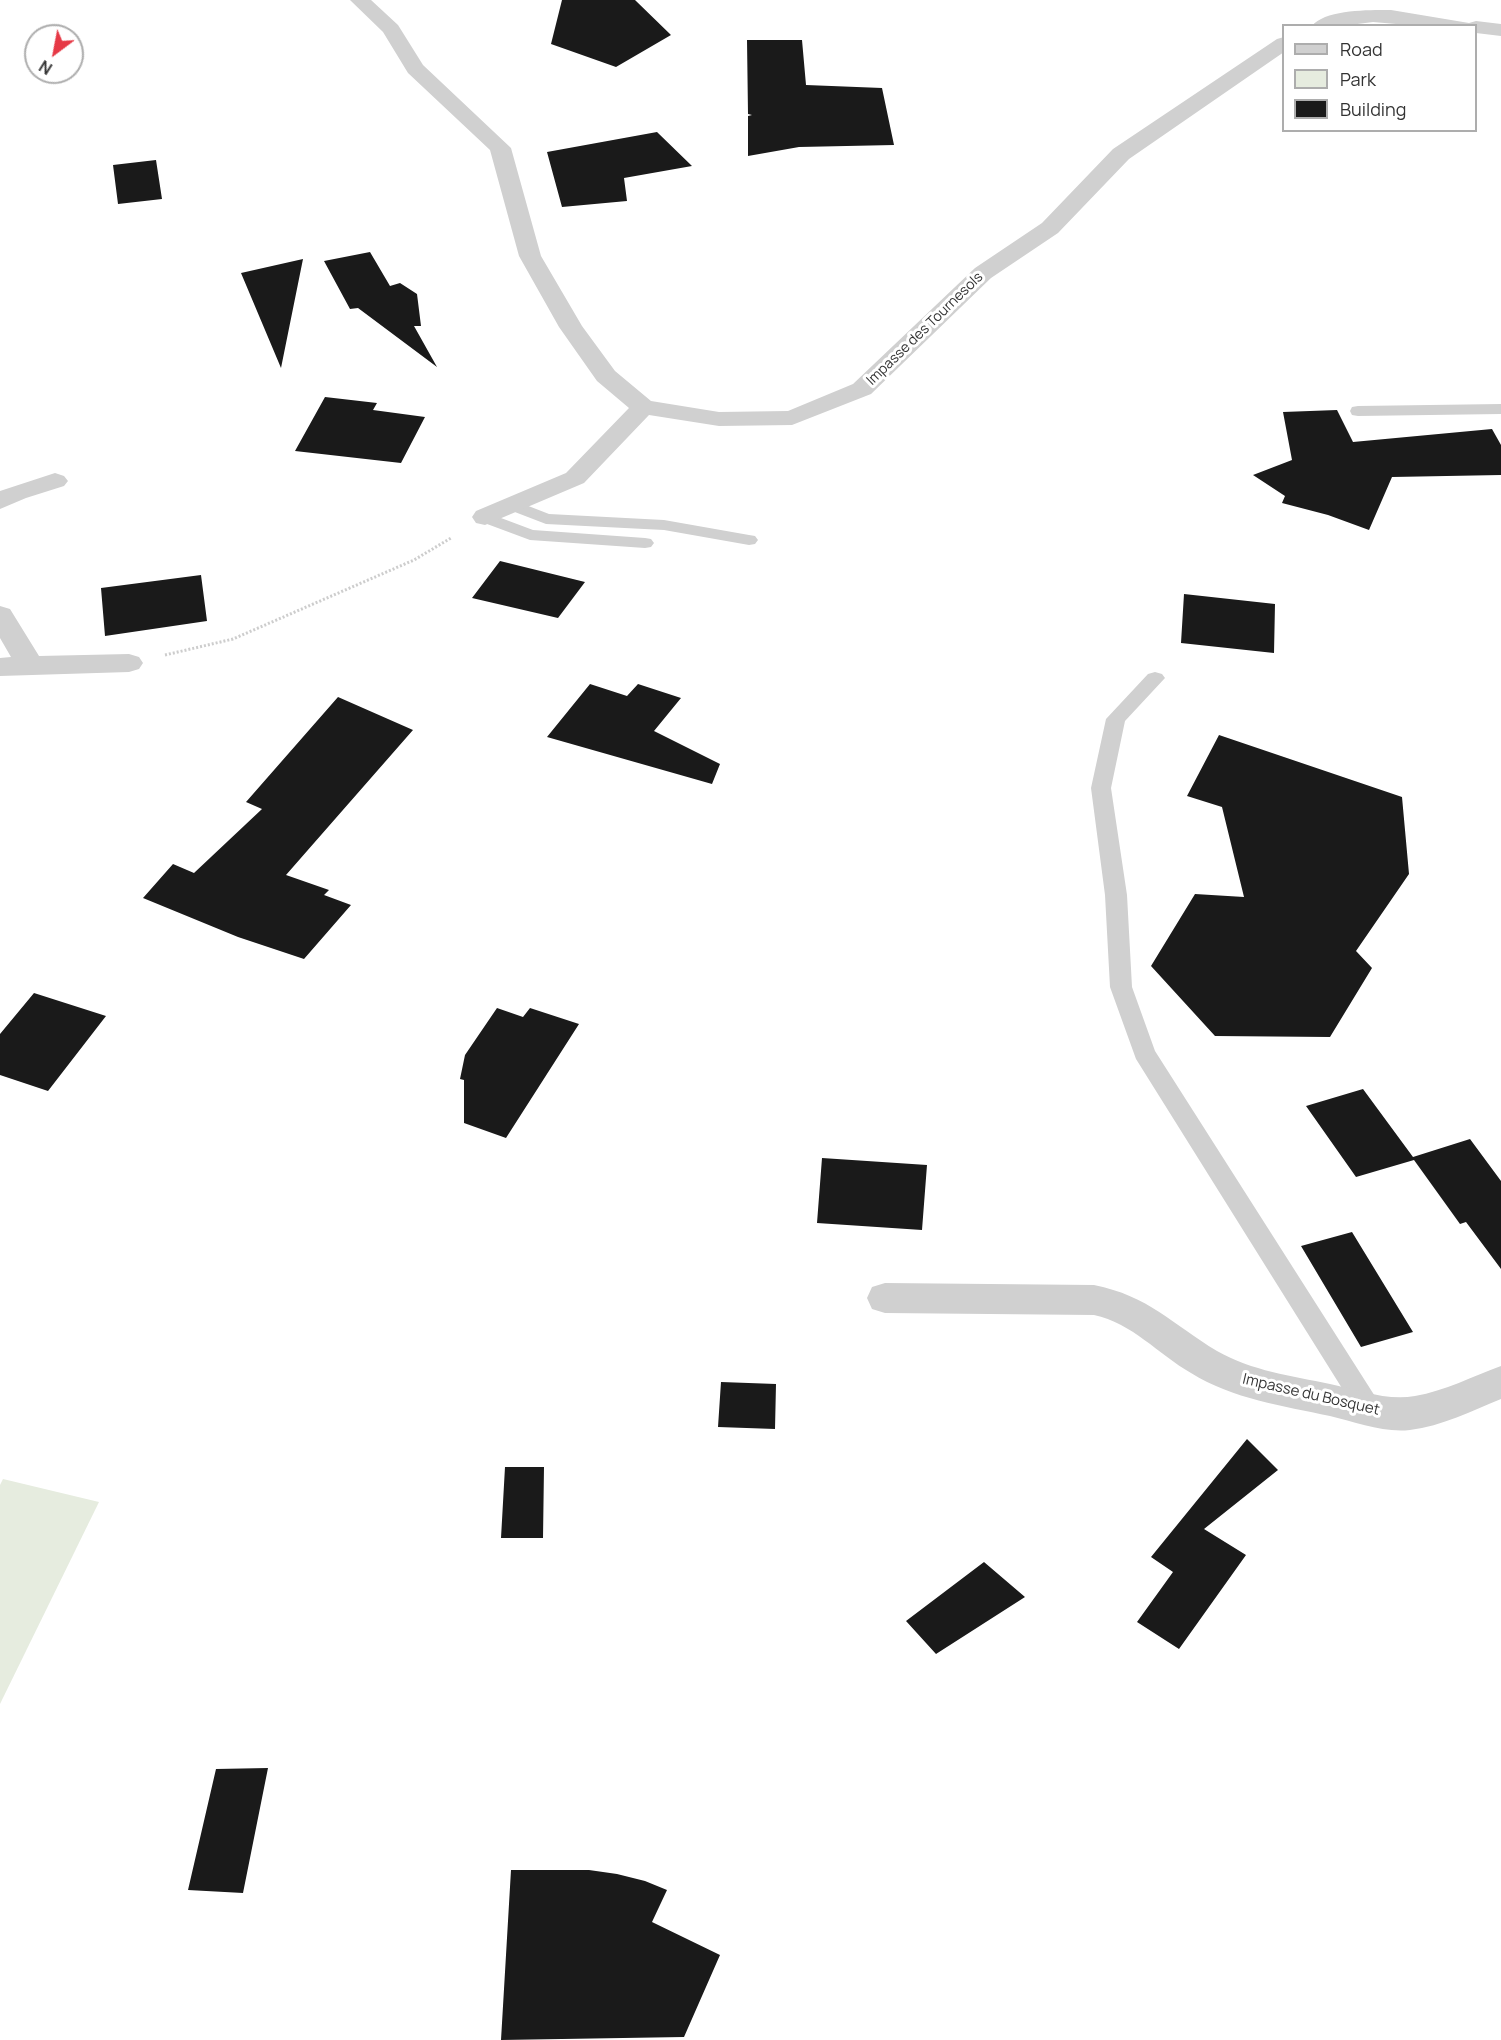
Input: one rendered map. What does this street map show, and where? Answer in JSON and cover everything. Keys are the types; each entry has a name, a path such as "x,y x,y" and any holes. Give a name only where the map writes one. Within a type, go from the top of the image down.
{"street":[{"path":"360,0 392,29 415,69 500,148 530,256 571,327 606,376 643,407 575,478 485,517"},
{"path":"1326,24 1340,17 1365,14 1445,24"},
{"path":"1477,27 1501,30"},
{"name":"Impasse des Tournesols","path":"643,407 719,419 792,418 862,389 983,273 1050,228 1121,154 1282,44"},
{"path":"0,501 17,492 55,481"},
{"path":"0,615 30,665"},
{"path":"0,667 129,663"},
{"name":"Impasse du Bosquet","path":"885,1298 1114,1302 1136,1313 1202,1361 1225,1374 1247,1382 1401,1414 1425,1410 1501,1382"}],"lane":[{"path":"1358,411 1501,409"},
{"path":"513,505 546,519 664,525 749,540"},
{"path":"485,517 530,535 645,543"},
{"path":"1155,678 1116,719 1101,788 1116,895 1121,987 1144,1053 1369,1409"}],"path":[{"path":"129,663 233,639 414,560 485,517"}],"green space":[{"path":"3,1479 99,1502 0,1704 0,1485"}],"building":[{"path":"562,0 635,0 671,35 616,67 551,44"},
{"path":"747,40 802,40 806,85 882,88 894,145 799,147 748,156 748,116 752,115 748,114"},
{"path":"657,132 692,166 624,178 627,201 562,207 547,152"},
{"path":"156,160 162,199 118,204 113,165"},
{"path":"370,252 390,286 400,283 417,294 421,326 414,326 437,367 358,308 350,309 324,261"},
{"path":"303,259 281,368 241,273"},
{"path":"325,397 377,403 373,410 425,417 401,463 295,451"},
{"path":"1337,410 1353,442 1492,429 1501,445 1501,475 1392,477 1369,530 1328,515 1282,503 1285,496 1253,475 1292,460 1283,412"},
{"path":"500,561 585,582 558,618 472,598"},
{"path":"201,575 207,621 105,636 101,588"},
{"path":"1184,594 1275,604 1274,653 1181,643"},
{"path":"590,684 627,696 638,684 681,698 654,731 720,764 712,784 547,737"},
{"path":"338,697 413,730 286,875 329,890 324,895 351,905 304,959 238,937 143,898 173,864 194,873 262,809 246,802"},
{"path":"1219,735 1402,797 1409,874 1356,951 1372,968 1330,1037 1215,1036 1151,966 1195,894 1244,897 1222,807 1187,796"},
{"path":"34,993 106,1016 48,1091 0,1075 0,1034"},
{"path":"497,1008 523,1017 530,1008 579,1024 506,1138 464,1123 464,1080 460,1079 465,1055"},
{"path":"1363,1089 1413,1157 1470,1139 1501,1181 1501,1269 1466,1222 1460,1224 1414,1160 1356,1177 1306,1106"},
{"path":"822,1158 927,1165 922,1230 817,1223"},
{"path":"1352,1232 1413,1332 1361,1347 1301,1246"},
{"path":"721,1382 776,1384 775,1429 718,1427"},
{"path":"1247,1439 1278,1470 1204,1529 1246,1555 1179,1649 1137,1622 1173,1572 1151,1557"},
{"path":"505,1467 544,1467 543,1538 501,1538"},
{"path":"984,1562 1025,1597 936,1654 906,1621"},
{"path":"268,1768 243,1893 188,1890 216,1769"},
{"path":"511,1870 589,1870 645,1881 667,1890 652,1922 720,1955 684,2037 501,2040"}]}
